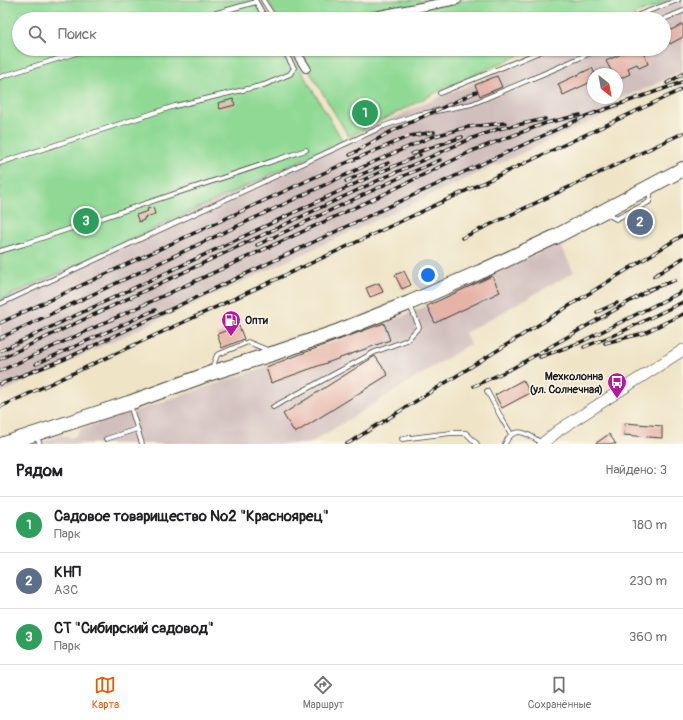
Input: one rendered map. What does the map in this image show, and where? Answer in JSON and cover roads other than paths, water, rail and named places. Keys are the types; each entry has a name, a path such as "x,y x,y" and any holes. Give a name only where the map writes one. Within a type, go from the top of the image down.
{"highway":[{"path":"4,444 37,439 211,373 276,353 339,331 409,303 480,272 603,212 683,170"}],"street":[{"path":"395,12 457,0"},
{"path":"298,56 306,68"},
{"path":"542,444 559,430 683,350"}],"lane":[{"path":"263,0 271,12"},
{"path":"646,12 678,0"},
{"path":"218,12 255,1 262,12"},
{"path":"671,17 683,11"},
{"path":"0,77 67,56"},
{"path":"0,163 175,106 264,85 290,74 294,68 286,56"},
{"path":"440,93 530,56"},
{"path":"0,304 384,126 416,115 472,104 584,56"},
{"path":"0,251 306,150"},
{"path":"273,407 375,352 407,340 419,327 409,303"},
{"path":"488,391 502,419 512,434"},
{"path":"129,403 142,444"},
{"path":"106,439 137,429"},
{"path":"505,444 512,434 524,432 542,444"},
{"path":"402,439 451,433 466,433 477,444"}],"railway":[{"path":"667,83 683,74"},
{"path":"0,384 65,359 392,205 586,116 683,82"},
{"path":"0,407 683,89"},
{"path":"350,155 390,132 476,92"},
{"path":"0,371 382,195 472,151 546,123 580,115"},
{"path":"0,359 379,180 470,139 498,129 545,119"},
{"path":"0,338 369,164 431,137 468,127 505,123"},
{"path":"0,323 341,165 410,136 434,132"},
{"path":"462,238 683,133"},
{"path":"412,154 462,137"},
{"path":"0,351 376,174 420,155"},
{"path":"257,245 440,160"},
{"path":"346,181 388,163"},
{"path":"347,444 683,235"},
{"path":"654,276 683,258"},
{"path":"648,290 675,280"},
{"path":"474,386 513,368 653,288"},
{"path":"540,357 579,343 683,291"},
{"path":"584,347 619,333 683,302"},
{"path":"597,312 617,303"},
{"path":"36,364 155,310"},
{"path":"605,343 644,333 683,314"}],"place":[{"name":"Садовое товарищество №2 \"Красноярец\"","path":"365,113"},
{"name":"СТ \"Сибирский садовод\"","path":"86,221"},
{"name":"КНП","path":"640,222"},
{"name":"Опти","path":"231,337"},
{"name":"Мехколонна (ул. Солнечная)","path":"617,399"}]}
